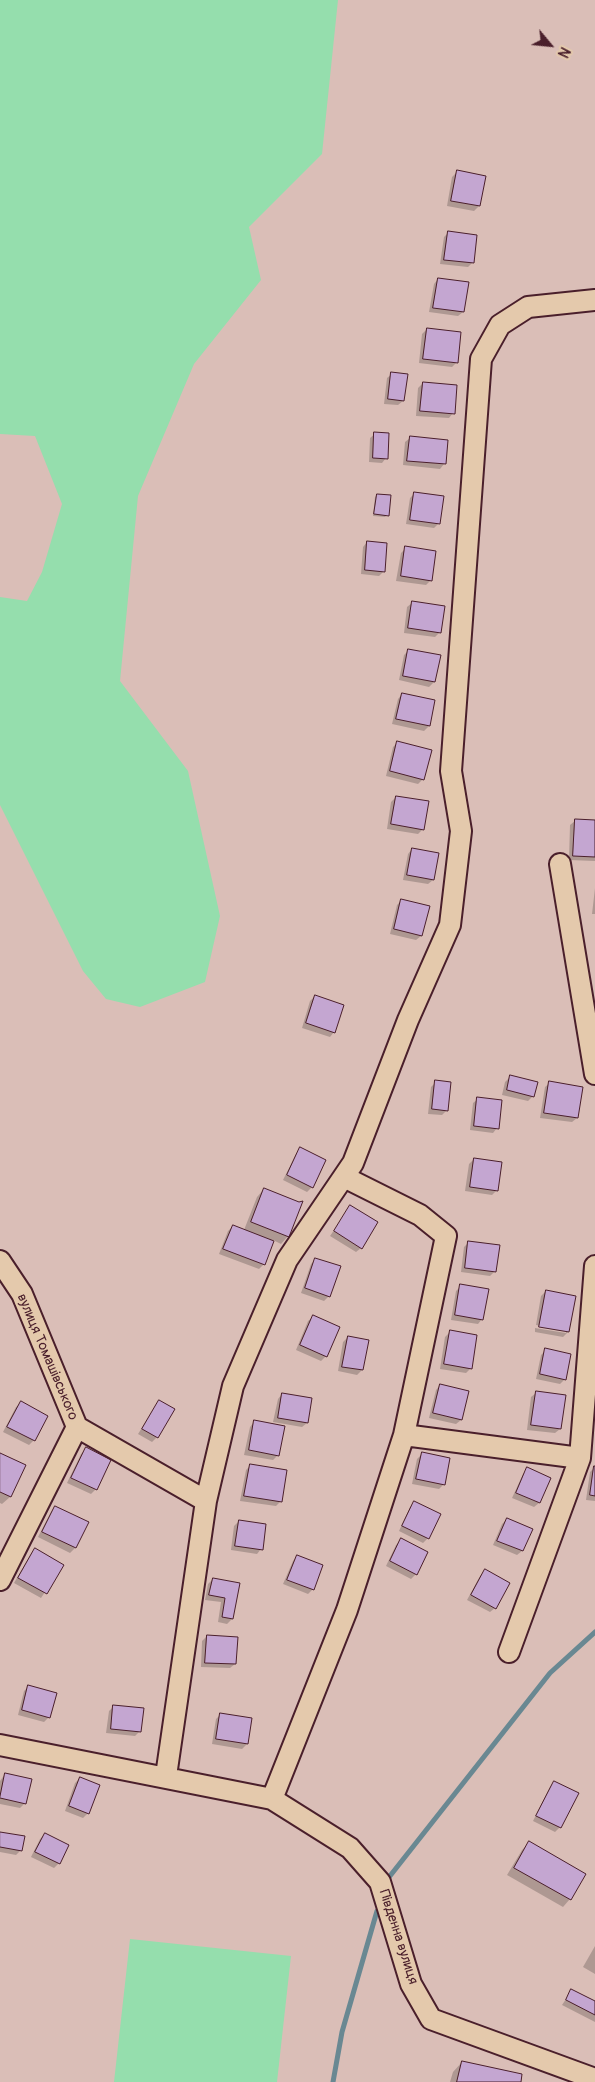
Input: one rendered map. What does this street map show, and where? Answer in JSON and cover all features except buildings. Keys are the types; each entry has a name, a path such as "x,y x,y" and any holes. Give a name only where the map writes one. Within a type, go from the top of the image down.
{"street":[{"path":"166,1776 206,1501 233,1386 287,1260 353,1162 408,1020 450,925 461,831 451,771 481,359 500,324 528,307 595,300"},
{"path":"560,864 595,1074"},
{"path":"272,1799 347,1610 404,1435 446,1236 420,1214 344,1177"},
{"name":"вулиця Томашівського","path":"0,1261 22,1294 76,1427"},
{"path":"508,1652 580,1458 595,1266"},
{"path":"0,1580 76,1427 206,1501"},
{"path":"404,1435 580,1458"},
{"name":"Південна вулиця","path":"0,1744 166,1776 272,1799 350,1848 380,1882 411,1984 431,2019 595,2079"}],"green space":[{"path":"0,0 338,0 322,154 249,227 261,280 194,364 138,496 120,681 188,771 220,916 205,982 140,1007 106,999 83,971 0,805 0,597 27,601 42,572 62,504 35,436 0,434"},
{"path":"130,1939 291,1956 277,2082 114,2082"}],"waterway":[{"path":"386,1881 550,1673 595,1632"},
{"path":"333,2082 342,2032 377,1911"}]}
